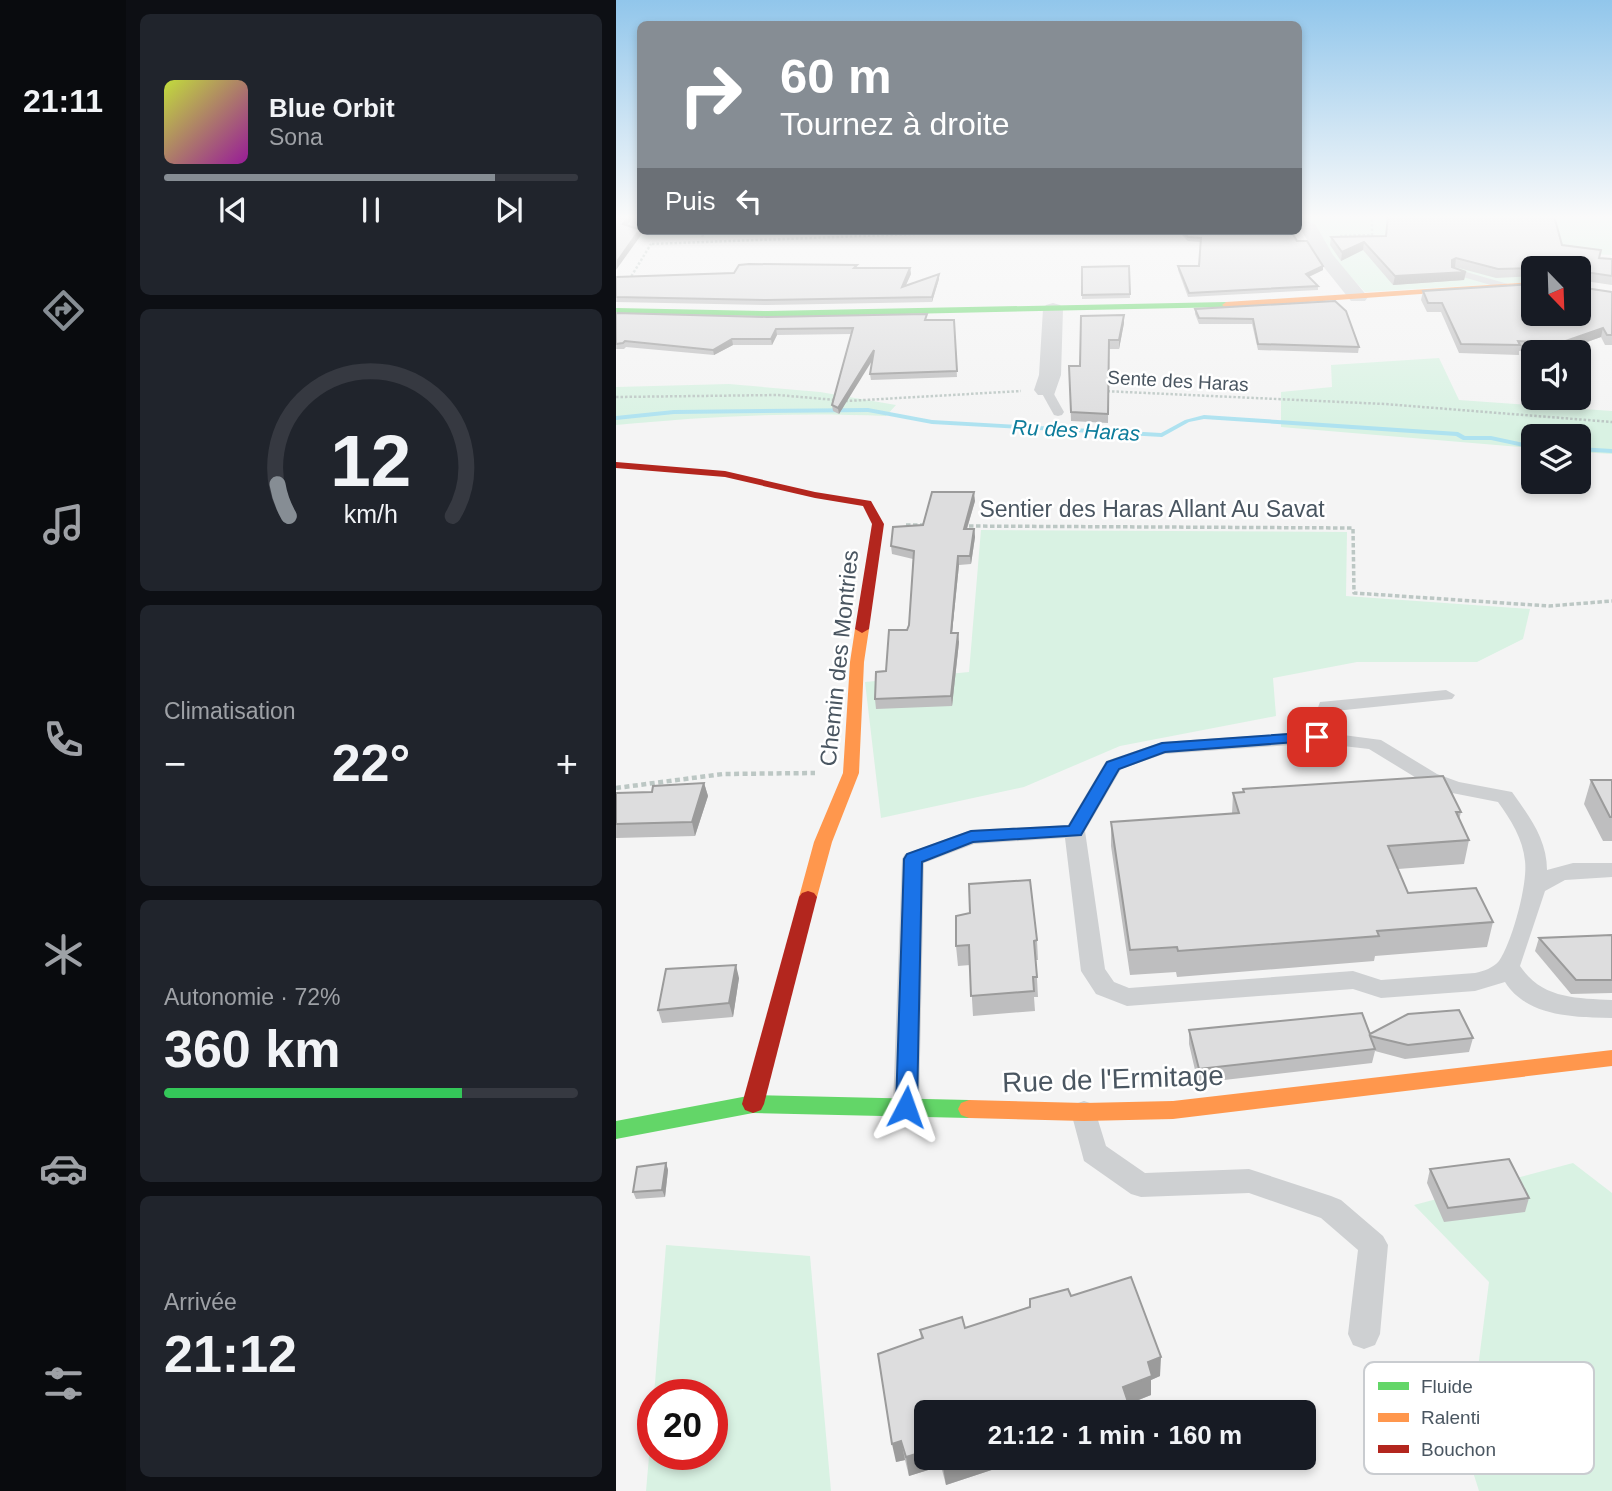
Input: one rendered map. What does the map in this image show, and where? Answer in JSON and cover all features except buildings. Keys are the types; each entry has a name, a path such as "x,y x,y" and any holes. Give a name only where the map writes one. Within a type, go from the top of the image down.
{"street":[{"path":"1349,286 1358,297"},
{"path":"1471,288 1521,286"},
{"path":"616,310 768,314 1229,305 1521,286"},
{"path":"1046,390 1050,375 1053,309"},
{"name":"Chemin des Montries","path":"616,465 725,474 815,495 867,503 878,524 857,662 851,773 823,842 753,1104"},
{"name":"Rue de l'Ermitage","path":"616,1130 753,1104 1084,1112 1173,1110 1612,1058"}],"lane":[{"path":"1046,390 1058,412"},
{"path":"1317,737 1327,706 1446,695"},
{"path":"1317,737 1374,744 1430,778 1454,788 1505,797 1521,817 1535,850 1539,868 1538,885 1508,967 1493,978 1475,982 1381,989 1353,980 1127,997 1105,988 1093,971 1075,831 1113,765 1162,748 1317,737"},
{"path":"906,1107 913,859 971,837 1075,831"},
{"path":"1538,885 1558,873 1573,870 1612,870"},
{"path":"1508,967 1516,982 1533,996 1557,1006 1612,1009"},
{"path":"1084,1112 1094,1153 1141,1185 1249,1181 1331,1209 1373,1245 1364,1334"}],"path":[{"path":"616,397 689,394 847,401 1046,390"},
{"name":"Sente des Haras","path":"1101,391 1385,404 1612,422"},
{"path":"878,524 941,525"},
{"name":"Sentier des Haras Allant Au Savat","path":"954,525 1353,528 1354,593 1549,606 1612,601"},
{"path":"616,788 723,774 851,773"}],"green space":[{"path":"1359,286 1473,286 1365,292"},
{"path":"1439,358 1459,400 1521,404 1521,410 1612,411 1612,454 1591,453 1591,424 1521,424 1521,447 1281,427 1281,392 1332,387 1331,365"},
{"path":"729,384 820,392 896,405 886,416 751,416 616,425 616,387"},
{"path":"981,530 1347,532 1346,596 1530,609 1523,639 1477,662 1357,662 1273,678 1276,716 1120,746 1024,787 881,818 865,682 969,672"},
{"path":"1573,1163 1612,1193 1612,1491 1479,1491 1474,1474 1594,1474 1594,1362 1479,1362 1489,1282 1414,1205"},
{"path":"666,1245 810,1256 831,1491 646,1491 648,1470 728,1470 728,1379 655,1379"}],"waterway":[{"name":"Ru des Haras","path":"616,418 674,412 868,410 932,422 1162,435 1187,421 1204,417 1458,434 1463,438 1491,438 1521,444"},
{"name":"Ru des Haras","path":"1591,450 1612,451"}],"traffic: fast":[{"path":"616,311 768,314 1226,305"},
{"path":"616,1130 753,1104 969,1109"}],"traffic: slow":[{"path":"1226,305 1510,286"},
{"path":"808,897 823,842 851,773 857,662 862,629"},
{"path":"969,1109 1084,1112 1173,1110 1612,1058"}],"traffic: jam":[{"path":"616,465 725,474 815,495 867,503 878,524 862,629"},
{"path":"753,1104 808,897"}],"route":[{"path":"906,1107 913,859 971,837 1075,831 1113,765 1162,748 1317,737"}]}
